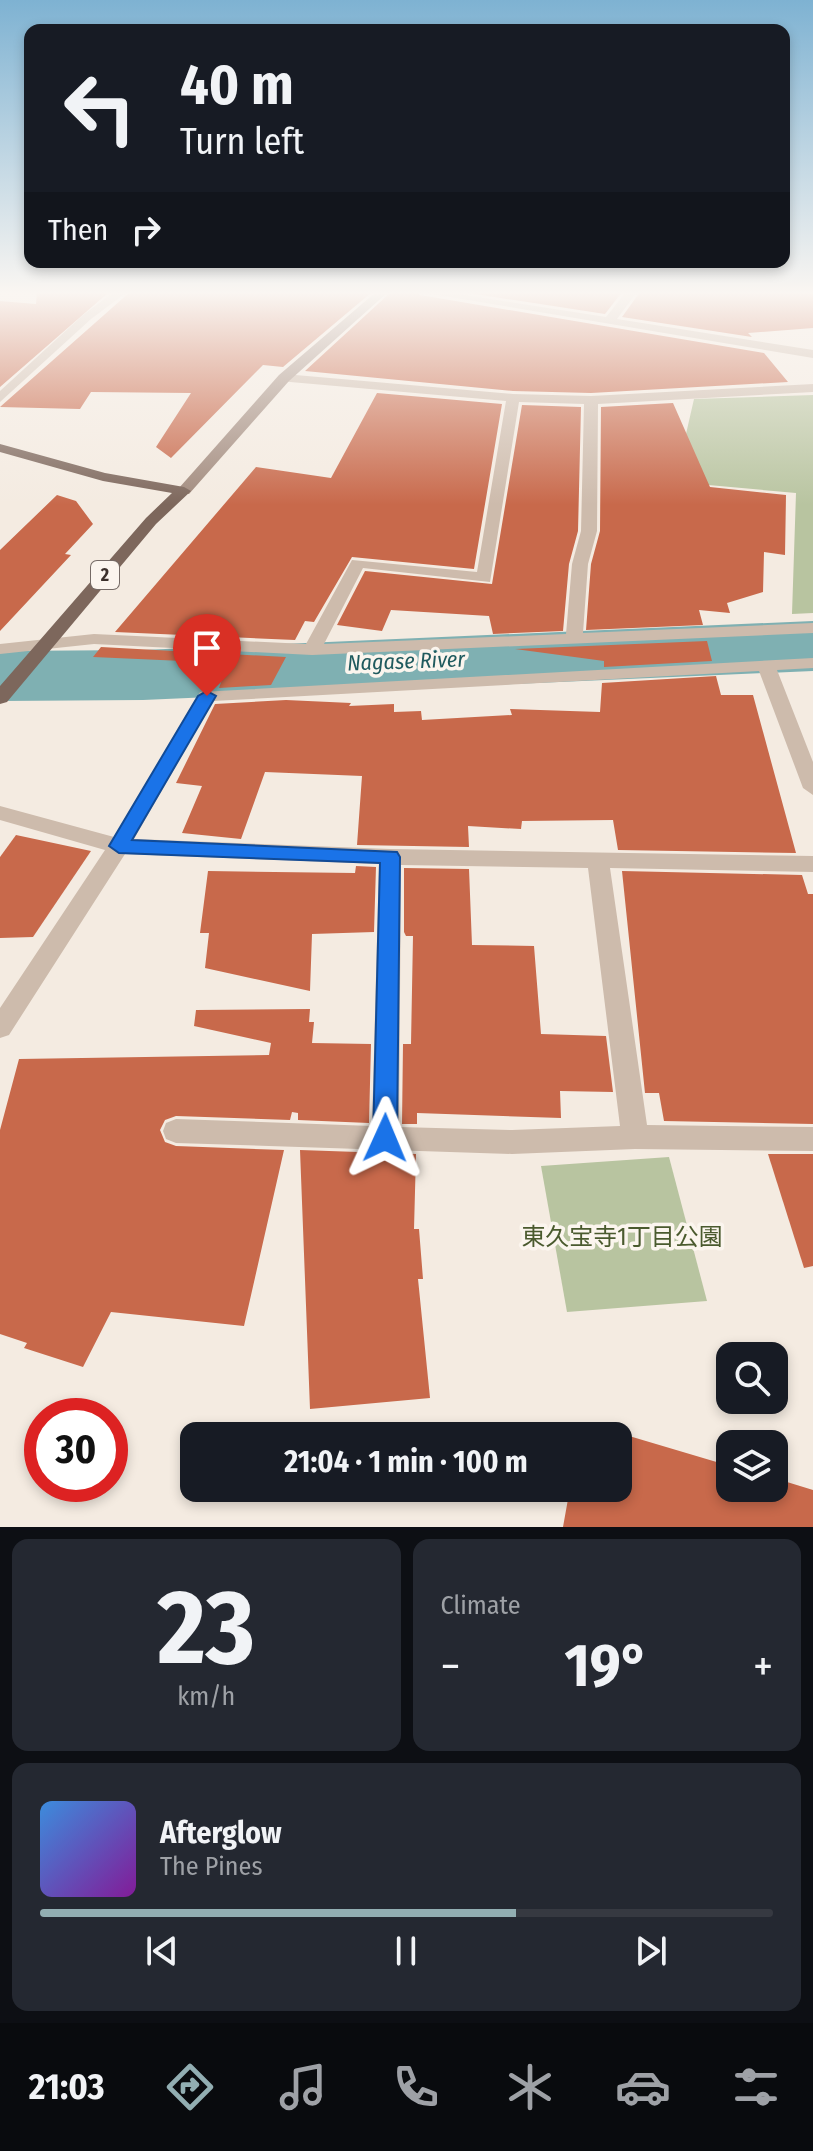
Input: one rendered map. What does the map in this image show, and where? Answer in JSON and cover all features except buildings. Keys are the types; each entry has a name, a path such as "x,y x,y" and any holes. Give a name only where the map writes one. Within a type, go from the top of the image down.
{"main road":[{"path":"0,448 103,477 184,491"},
{"name":"2","path":"0,698 151,521 184,491"}],"street":[{"path":"0,398 37,363"},
{"path":"184,491 284,378 301,363"},
{"path":"284,378 513,398 591,400 813,388"},
{"path":"312,650 358,563 484,578 513,398"},
{"path":"574,639 580,564 589,531 591,400"},
{"path":"0,649 94,639 312,650 813,628"},
{"path":"0,1028 119,846 207,696 813,663"},
{"path":"766,666 813,788"},
{"path":"0,813 119,846 390,857 813,864"},
{"path":"385,1138 390,857"},
{"path":"598,860 635,1137"},
{"path":"176,1131 512,1142 635,1137 813,1139"}],"green space":[{"path":"813,395 813,613 792,614 796,493 675,482 694,399"},
{"name":"東久宝寺1丁目公園","path":"669,1157 707,1301 567,1312 541,1166"}],"waterway":[{"name":"Nagase River","path":"0,676 143,675 813,646"}],"route":[{"path":"207,696 119,846 390,857 385,1138"}]}
